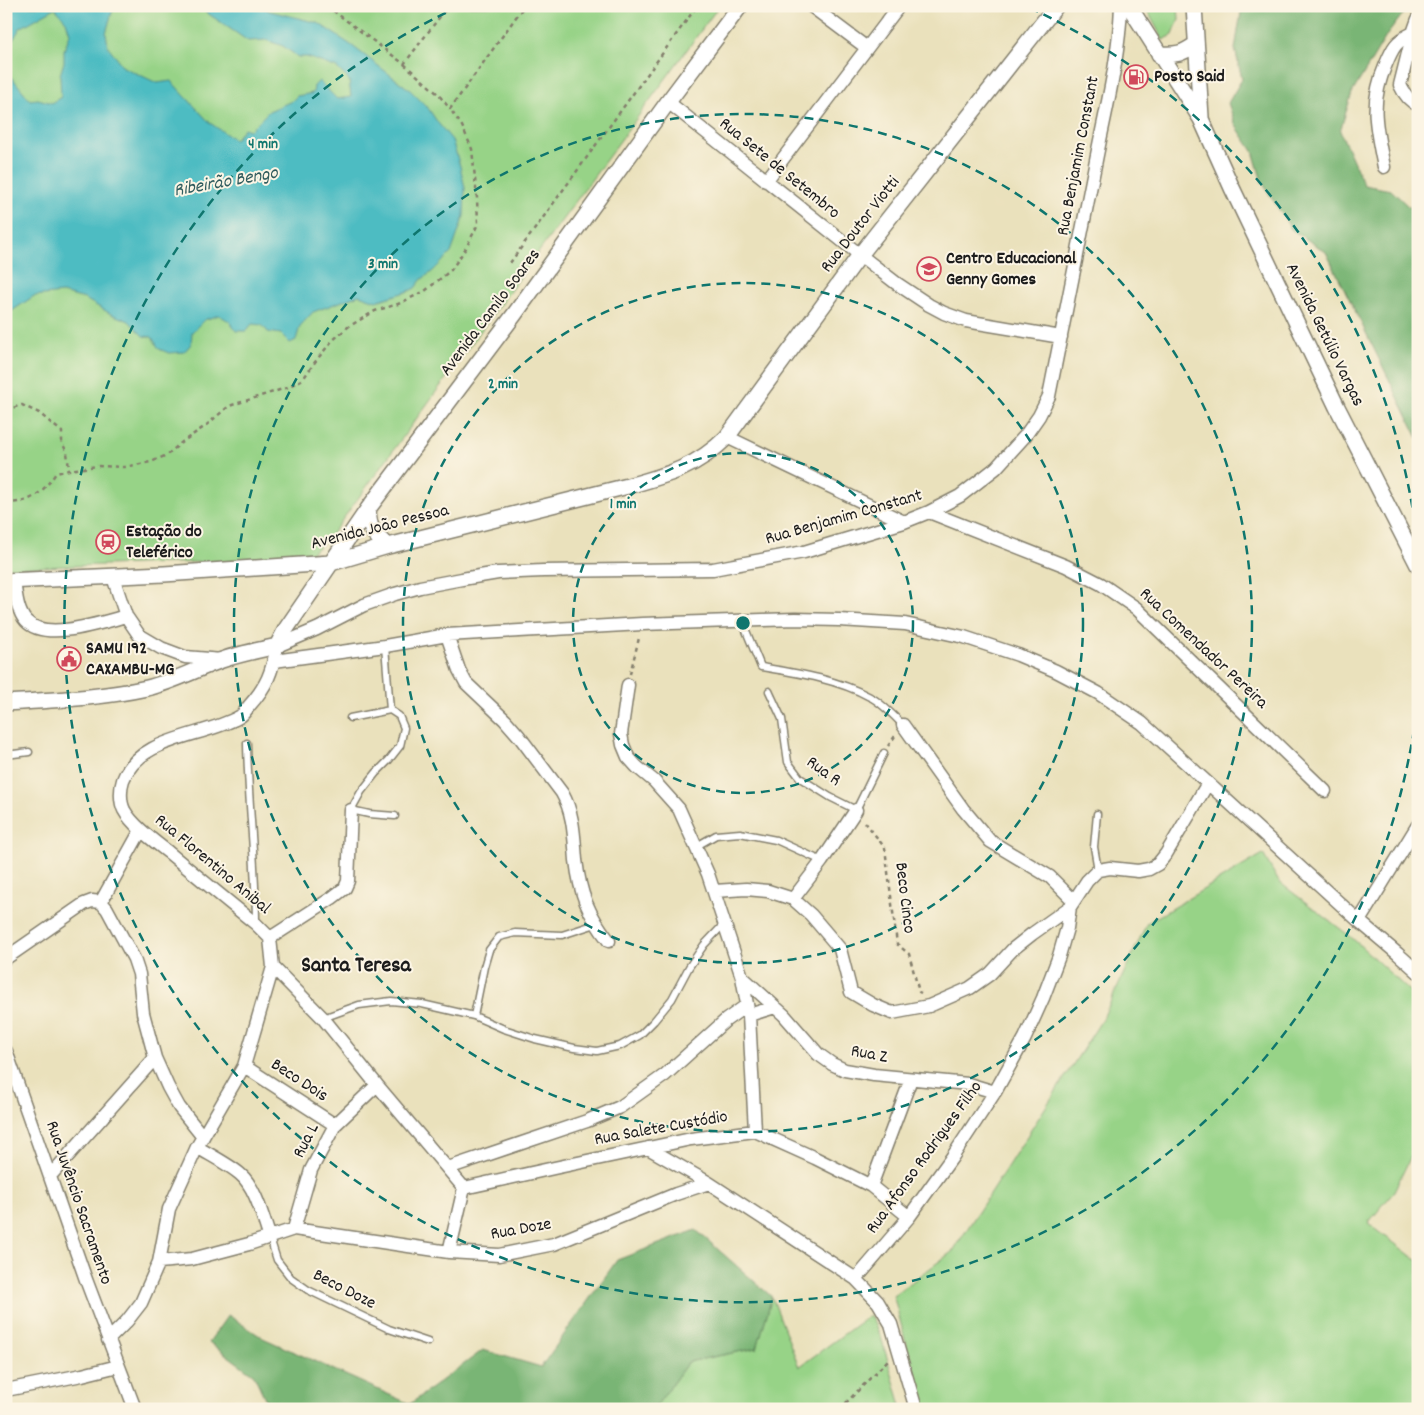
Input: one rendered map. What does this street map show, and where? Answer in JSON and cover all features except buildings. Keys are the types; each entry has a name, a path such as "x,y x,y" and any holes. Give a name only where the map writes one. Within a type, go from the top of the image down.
{"street":[{"name":"Avenida Camilo Soares","path":"277,646 286,629 368,508 514,315 740,6"},
{"path":"811,6 867,48"},
{"path":"766,181 899,6"},
{"name":"Rua Doutor Viotti","path":"695,463 714,450 727,437 860,255 1056,6"},
{"name":"Rua Benjamim Constant","path":"277,646 317,629 364,605 394,594 446,582 498,573 713,569 804,552 904,522 960,496 996,468 1025,436 1039,416 1049,396 1113,79 1121,6"},
{"path":"1130,6 1201,119"},
{"path":"1194,6 1201,119"},
{"path":"1418,20 1400,85 1409,99 1418,105"},
{"path":"1384,167 1376,127 1375,99 1392,48 1397,42 1413,33"},
{"path":"1159,54 1184,53 1196,44"},
{"name":"Rua Sete de Setembro","path":"668,102 860,255 896,283 929,305 944,313 966,320 1061,337"},
{"name":"Avenida Getúlio Vargas","path":"1201,119 1337,407 1418,565"},
{"path":"727,437 904,522"},
{"name":"Avenida João Pessoa","path":"10,581 113,577 331,563 388,546 628,486 667,475 695,463"},
{"path":"368,508 368,522 372,531 377,538 388,546"},
{"name":"Rua Comendador Pereira","path":"929,512 1066,566 1101,584 1136,608 1325,791"},
{"path":"113,577 126,616 139,635 161,648 185,657 222,660"},
{"path":"10,581 18,605 26,620 35,628 50,630 84,628 126,616"},
{"path":"274,661 385,646 447,635 642,624 795,619 905,624 964,637 1018,654 1056,671 1098,693 1142,722 1359,921 1418,972"},
{"path":"447,635 459,670 466,683 493,707 519,736 568,803 572,816 580,884 586,906 596,924 609,941"},
{"path":"6,703 66,699 147,688 165,683 222,660 277,646"},
{"name":"Rua Florentino Anibal","path":"273,967 270,938 256,924 141,830 124,810 121,796 126,773 136,760 147,751 240,716 258,696 271,673 277,646"},
{"path":"628,685 621,734 622,745 637,767 654,781 678,809 688,828 714,891 742,977 748,1010 755,1131"},
{"path":"714,891 746,889 768,891 793,899 811,915 840,949 851,992 892,1013 929,1006 970,988 990,974 1013,949 1072,904 1050,877 990,841 963,809 903,725"},
{"path":"1098,870 1110,868 1150,869 1158,864 1166,854 1208,783"},
{"path":"270,938 345,888 348,881 351,810"},
{"path":"793,899 822,861 856,810"},
{"path":"1359,921 1418,825"},
{"path":"101,902 141,830"},
{"name":"Rua Afonso Rodrigues Filho","path":"856,1279 909,1216 953,1156 995,1092 1025,1038 1043,998 1059,956 1072,904 1087,881 1098,870"},
{"path":"6,958 84,904 92,901 101,902 108,909 134,959 139,974 143,1013 155,1058 168,1087 200,1142 248,1182 270,1238"},
{"path":"108,1340 127,1321 141,1303 159,1262 169,1209 200,1142 244,1066 273,967 323,1018 464,1188 449,1252"},
{"name":"Rua Z","path":"742,977 793,1025 818,1054 845,1070 911,1080 968,1084 995,1092"},
{"path":"448,1168 587,1121 620,1107 665,1075 726,1020 748,1010 775,1007"},
{"name":"Rua Juvêncio Sacramento","path":"6,1051 85,1277 135,1409"},
{"path":"50,1176 155,1058"},
{"name":"Beco Dois","path":"244,1066 335,1125"},
{"path":"871,1186 911,1080"},
{"name":"Rua L","path":"294,1229 311,1170 335,1125 377,1085"},
{"name":"Rua Salete Custódio","path":"464,1188 691,1139 755,1131 871,1186 909,1216"},
{"path":"648,1148 709,1183 856,1279 878,1302 892,1324 916,1409"},
{"name":"Rua Doze","path":"159,1262 192,1259 270,1238 294,1229 449,1252 499,1255 554,1244 676,1194 709,1183"},
{"path":"6,1390 118,1366"}],"lane":[{"path":"742,621 761,666 842,685 872,697 903,725"},
{"path":"385,646 390,710"},
{"name":"Rua R","path":"769,691 782,719 788,762 800,778 830,797 856,810"},
{"path":"350,718 390,710 399,716 404,728 400,746 361,792 351,810 395,816"},
{"path":"247,743 248,789 256,891 256,924"},
{"path":"6,755 29,752"},
{"path":"856,810 884,753"},
{"path":"1097,814 1094,847 1098,870"},
{"path":"695,847 716,835 740,834 776,840 822,861"},
{"path":"474,1016 489,950 499,936 516,933 562,935 596,924"},
{"path":"323,1018 359,1006 391,1001 422,1004 474,1016 504,1029 535,1039 574,1048 598,1051 620,1046 640,1035 654,1021 672,999 704,945 724,924"},
{"name":"Beco Doze","path":"270,1238 277,1260 291,1278 308,1290 389,1329 428,1342"}],"path":[{"path":"6,502 29,500 47,486 56,473 98,466 125,467 151,462 167,455 229,406 286,388 303,379 314,362 332,341 348,327 375,311 398,304 425,291 451,270 466,248 478,224 472,149 462,126 438,94 404,64 327,6"},
{"path":"404,64 448,6"},
{"path":"450,109 524,6"},
{"path":"510,264 697,6"},
{"path":"6,410 22,405 39,413 62,432 62,443 67,452 69,470"},
{"path":"628,685 642,624"},
{"path":"884,753 903,725"},
{"name":"Beco Cinco","path":"856,810 885,848 898,944 909,954 919,992 924,996"},
{"path":"840,1409 899,1349"}],"green space":[{"path":"6,6 719,6 329,538 304,559 6,568"},
{"path":"1145,6 1178,6 1179,19 1173,35 1163,40"},
{"path":"1242,6 1409,6 1387,35 1352,93 1340,131 1364,185 1391,190 1409,207 1418,205 1418,438 1326,252 1291,229 1262,182 1253,151 1236,126 1228,103 1242,79 1235,49"},
{"path":"1263,854 1279,882 1351,937 1418,999 1418,1142 1393,1193 1368,1223 1418,1260 1418,1376 1414,1379 1418,1385 1418,1409 923,1409 893,1296 953,1251 1103,1018 1147,923"},
{"path":"696,1230 772,1297 757,1348 688,1362 654,1409 270,1409 254,1375 209,1342 228,1315 263,1338 410,1404 483,1350 541,1367 617,1260"},
{"path":"772,1297 799,1367 870,1315 881,1337 902,1409 654,1409 688,1362 757,1348"}],"water":[{"name":"Ribeirão Bengo","path":"6,6 120,6 112,12 106,33 108,46 123,67 157,83 171,81 210,123 235,140 244,128 250,130 269,111 292,101 297,96 313,93 314,86 319,81 337,99 351,97 349,80 337,68 307,57 298,57 283,46 266,40 248,41 197,6 261,6 270,11 318,23 351,45 410,90 428,108 452,140 465,188 464,216 451,253 422,279 415,288 409,291 376,301 359,295 313,312 300,326 296,340 290,343 281,334 268,332 262,325 252,324 246,331 236,331 229,321 219,315 204,320 192,332 191,344 184,352 169,353 159,349 152,337 143,336 129,321 111,314 85,299 62,293 34,296 6,315 6,70 30,100 38,99 52,103 61,97 60,75 64,62 64,50 70,34 66,21 55,8 20,28 6,48"}],"place":[{"name":"Posto Said","path":"1136,77"},
{"name":"Centro Educacional Genny Gomes","path":"929,269"},
{"name":"Estação do Teleférico","path":"108,542"},
{"name":"SAMU 192 CAXAMBU-MG","path":"69,659"}],"district":[{"name":"Santa Teresa","path":"356,966"}]}
